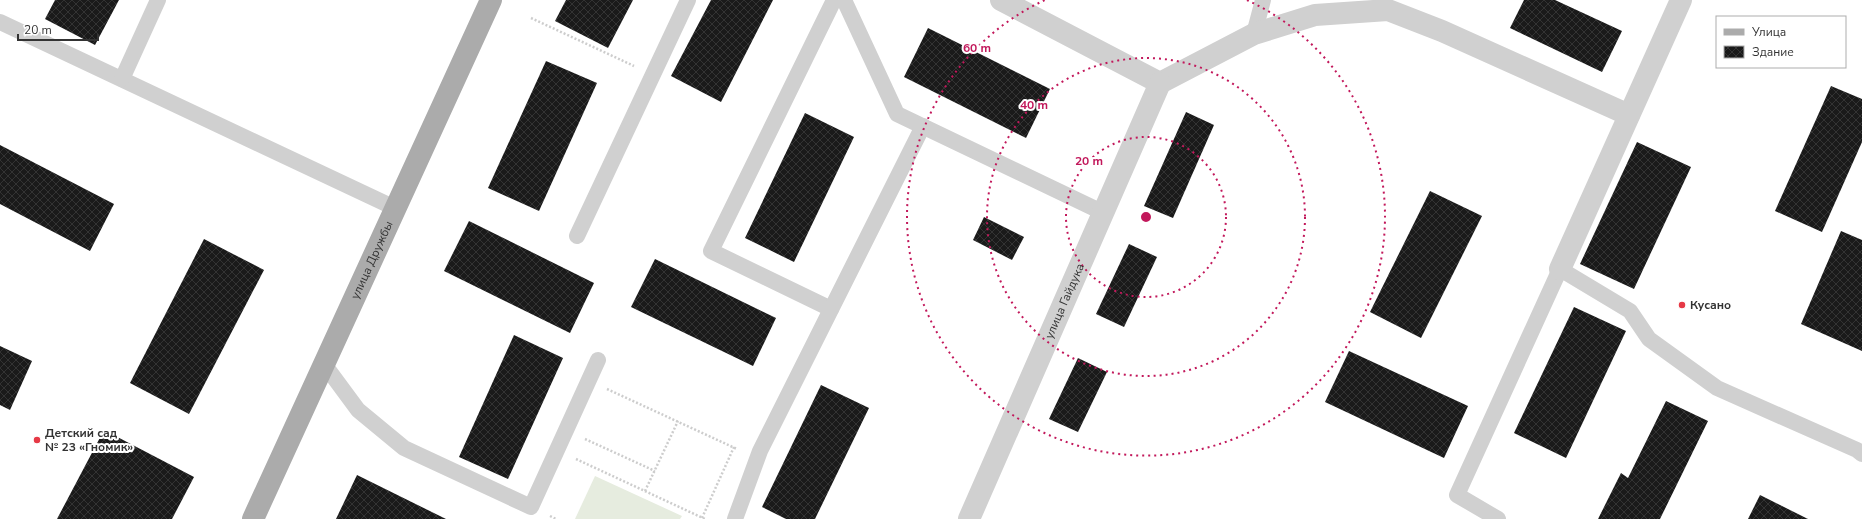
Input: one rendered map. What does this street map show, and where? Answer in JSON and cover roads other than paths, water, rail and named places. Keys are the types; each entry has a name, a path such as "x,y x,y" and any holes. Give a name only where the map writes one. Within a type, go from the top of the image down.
{"main road":[{"name":"улица Дружбы","path":"253,519 491,0"}],"street":[{"path":"1001,0 1160,83 1254,34 1315,15 1388,10 1442,31 1629,115"},
{"path":"1560,269 1681,0"},
{"name":"улица Гайдука","path":"969,519 1160,83"}],"lane":[{"path":"122,79 158,0"},
{"path":"577,236 688,0"},
{"path":"831,309 711,251 834,0"},
{"path":"844,0 897,114 1104,213"},
{"path":"1254,34 1263,0"},
{"path":"0,22 395,208"},
{"path":"735,519 758,458 923,126"},
{"path":"1498,519 1457,495 1560,269 1630,311 1648,339 1717,388 1857,450 1862,454"},
{"path":"324,364 358,410 404,448 531,507 598,360"}],"place":[{"name":"Кусано","path":"1682,305"},
{"name":"Детский сад № 23 «Гномик»","path":"37,440"}]}
